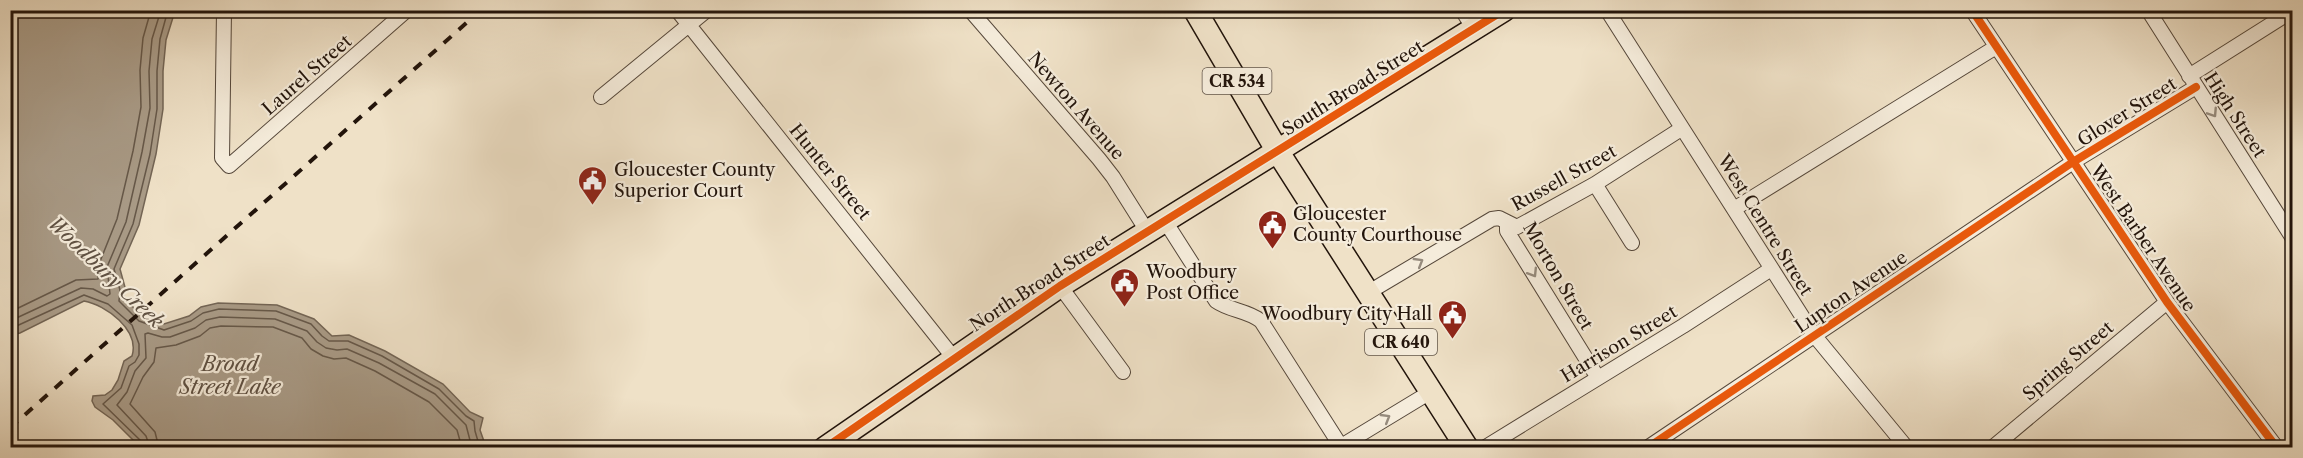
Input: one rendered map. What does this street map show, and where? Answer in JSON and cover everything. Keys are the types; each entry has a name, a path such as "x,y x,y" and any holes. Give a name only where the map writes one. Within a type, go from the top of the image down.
{"main road":[{"name":"South Broad Street","path":"1278,152 1468,20 1504,10"},
{"name":"CR 534","path":"1201,12 1278,152"},
{"name":"North Broad Street","path":"825,447 1060,286 1278,152"},
{"name":"CR 640","path":"1278,152 1467,447"}],"street":[{"name":"Laurel Street","path":"224,10 222,158 229,166 407,10"},
{"name":"Hunter Street","path":"677,10 954,357"},
{"path":"602,97 707,10"},
{"name":"Newton Avenue","path":"970,10 1156,226 1216,301 1224,307 1252,314 1261,321 1340,447"},
{"name":"West Centre Street","path":"1608,10 1814,335 1907,447"},
{"name":"West Barber Avenue","path":"1972,10 2167,302 2277,447"},
{"name":"High Street","path":"2148,10 2292,237"},
{"name":"Glover Street","path":"2073,162 2193,82 2292,11"},
{"path":"1734,209 1996,47"},
{"name":"Russell Street","path":"1369,292 1492,219 1499,218 1517,227 1595,184 1682,129"},
{"name":"Lupton Avenue","path":"1647,447 2073,162"},
{"path":"1595,184 1632,243"},
{"name":"Morton Street","path":"1507,222 1507,231 1598,378"},
{"name":"Harrison Street","path":"1484,447 1683,326 1771,268"},
{"path":"1060,286 1123,372"},
{"name":"Spring Street","path":"1992,447 2167,302"},
{"path":"1340,447 1432,391"}],"water":[{"path":"12,11 175,11 166,40 163,109 156,154 139,225 120,269 126,291 123,297 142,316 164,324 189,316 201,307 218,303 277,305 314,319 332,336 349,335 385,351 443,384 470,412 483,418 480,430 486,447 140,447 113,420 95,407 92,401 93,396 105,395 112,390 124,361 132,356 131,337 126,328 111,313 93,303 84,301 20,333 11,335 10,28"}],"railway":[{"path":"10,428 481,10"}],"cycle path":[{"path":"825,448 1060,286 1504,10"},
{"path":"1972,10 2167,302 2277,448"},
{"path":"1647,448 2073,162 2196,87"}],"place":[{"name":"Gloucester County Superior Court","path":"593,206"},
{"name":"Gloucester County Courthouse","path":"1272,250"},
{"name":"Woodbury Post Office","path":"1125,308"},
{"name":"Woodbury City Hall","path":"1453,340"}],"water label":[{"name":"Woodbury Creek","path":"106,272"},
{"name":"Broad Street Lake","path":"230,376"}]}
